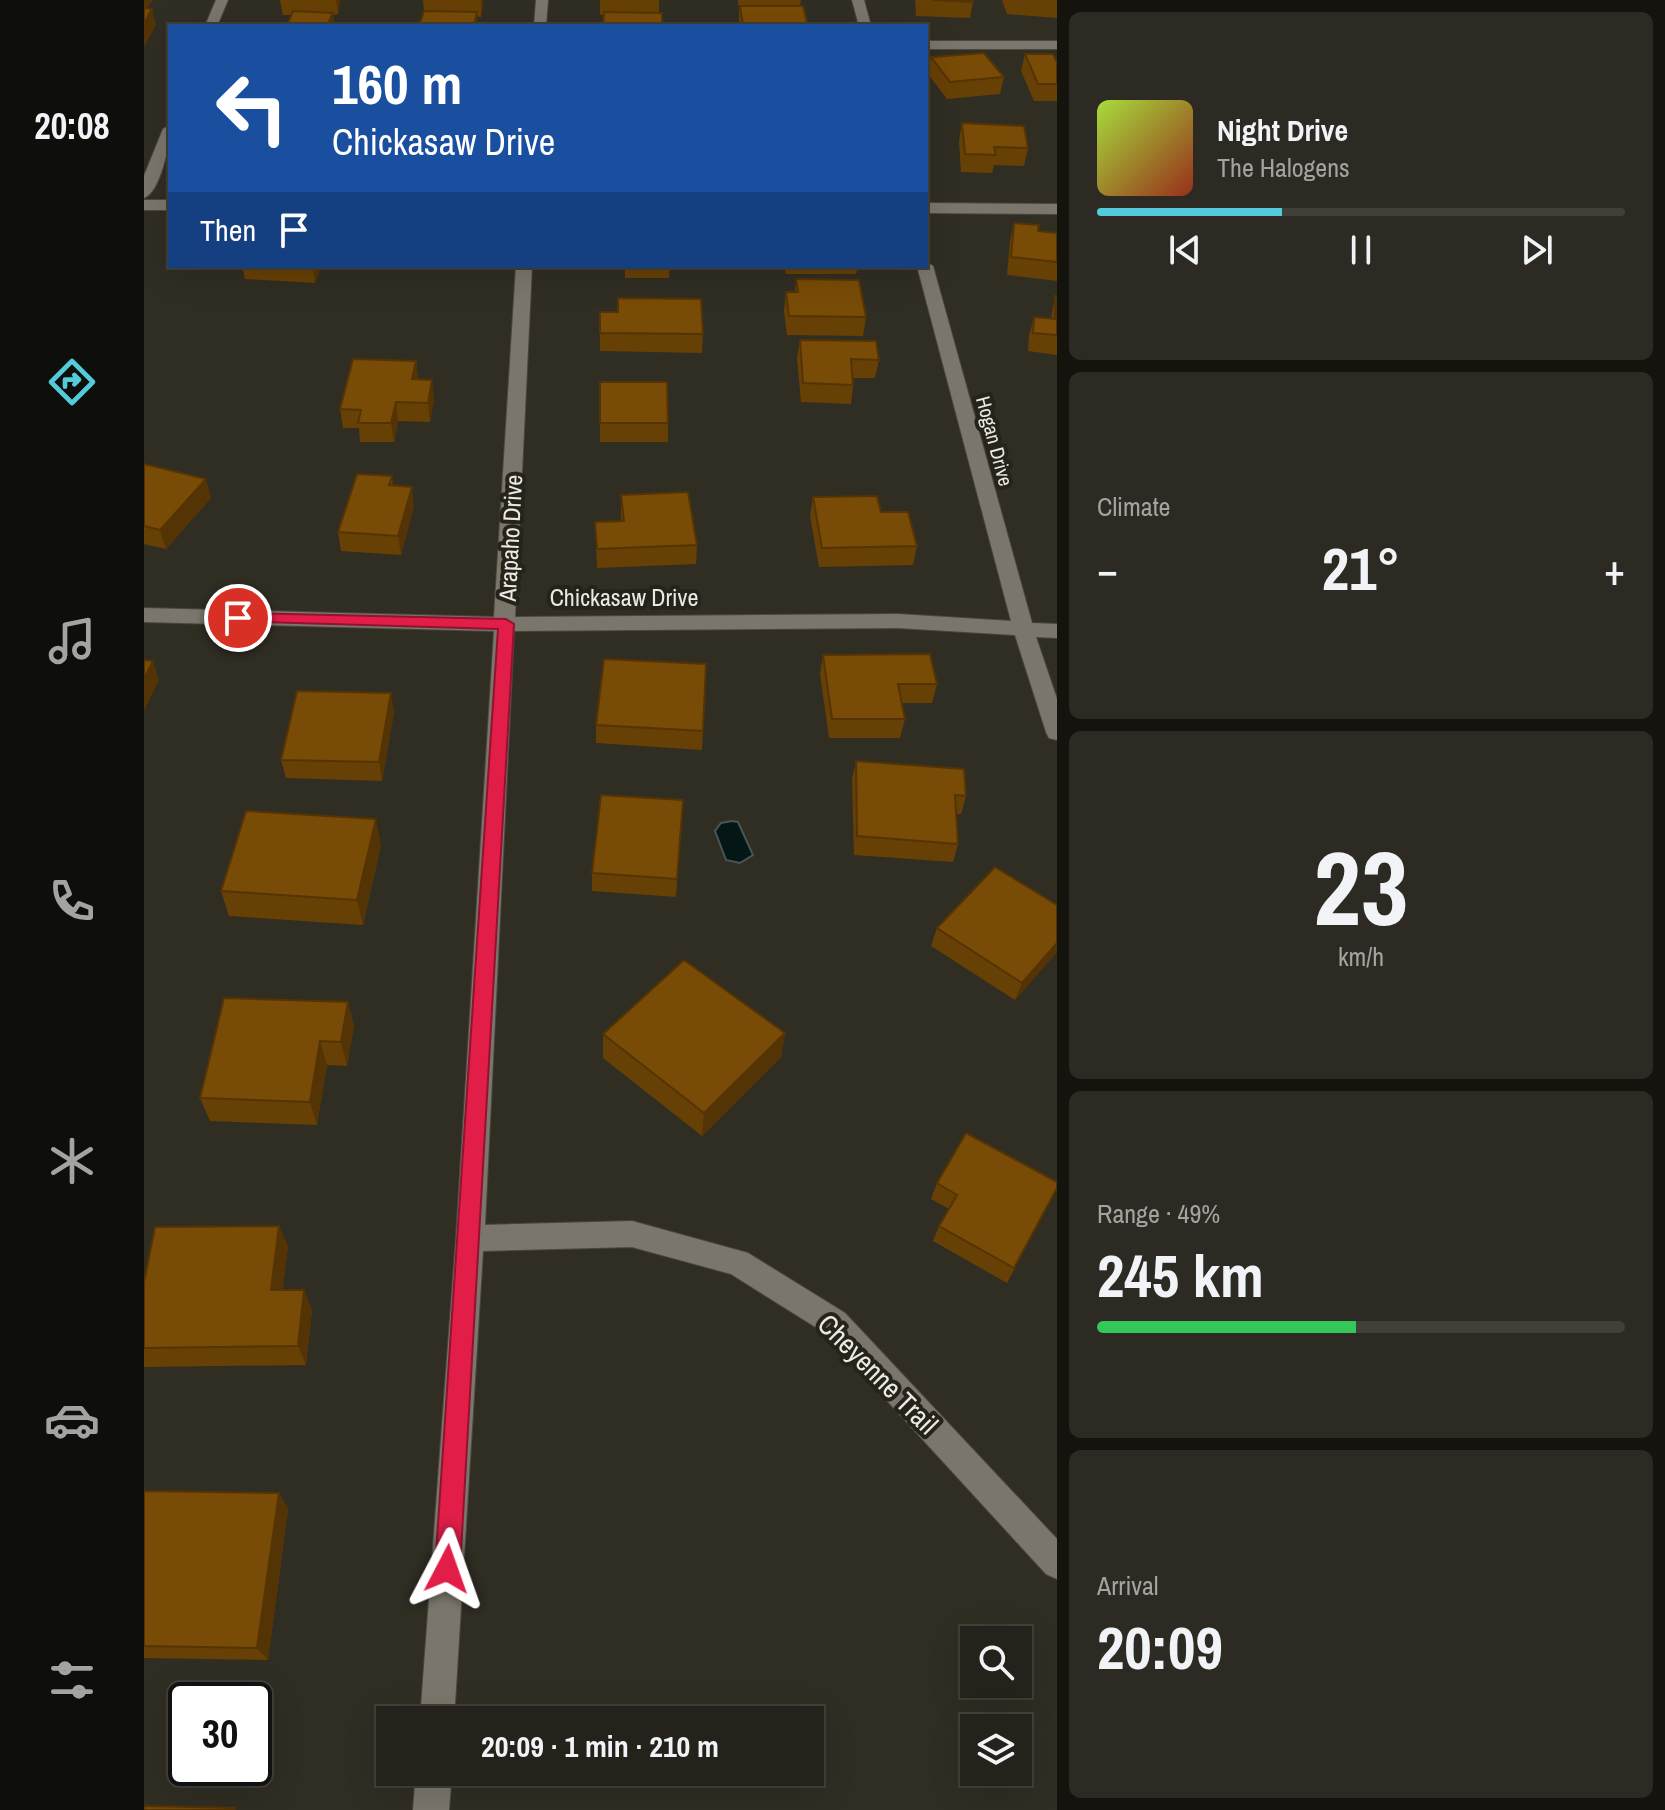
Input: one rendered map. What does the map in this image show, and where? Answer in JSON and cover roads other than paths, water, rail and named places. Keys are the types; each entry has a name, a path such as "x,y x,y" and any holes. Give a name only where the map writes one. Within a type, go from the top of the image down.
{"street":[{"path":"212,24 222,0"},
{"path":"540,24 542,0"},
{"path":"858,0 864,24"},
{"path":"928,45 1057,45"},
{"path":"144,194 168,134"},
{"path":"144,205 168,205"},
{"path":"928,208 1057,209"},
{"name":"Arapaho Drive","path":"438,1706 470,1238 524,268"},
{"name":"Hogan Drive","path":"926,268 1023,628 1057,732"},
{"name":"Chickasaw Drive","path":"144,615 506,624 898,621 1057,631"},
{"name":"Cheyenne Trail","path":"470,1238 632,1234 738,1262 835,1323 1057,1563"},
{"path":"431,1810 433,1786"}]}
